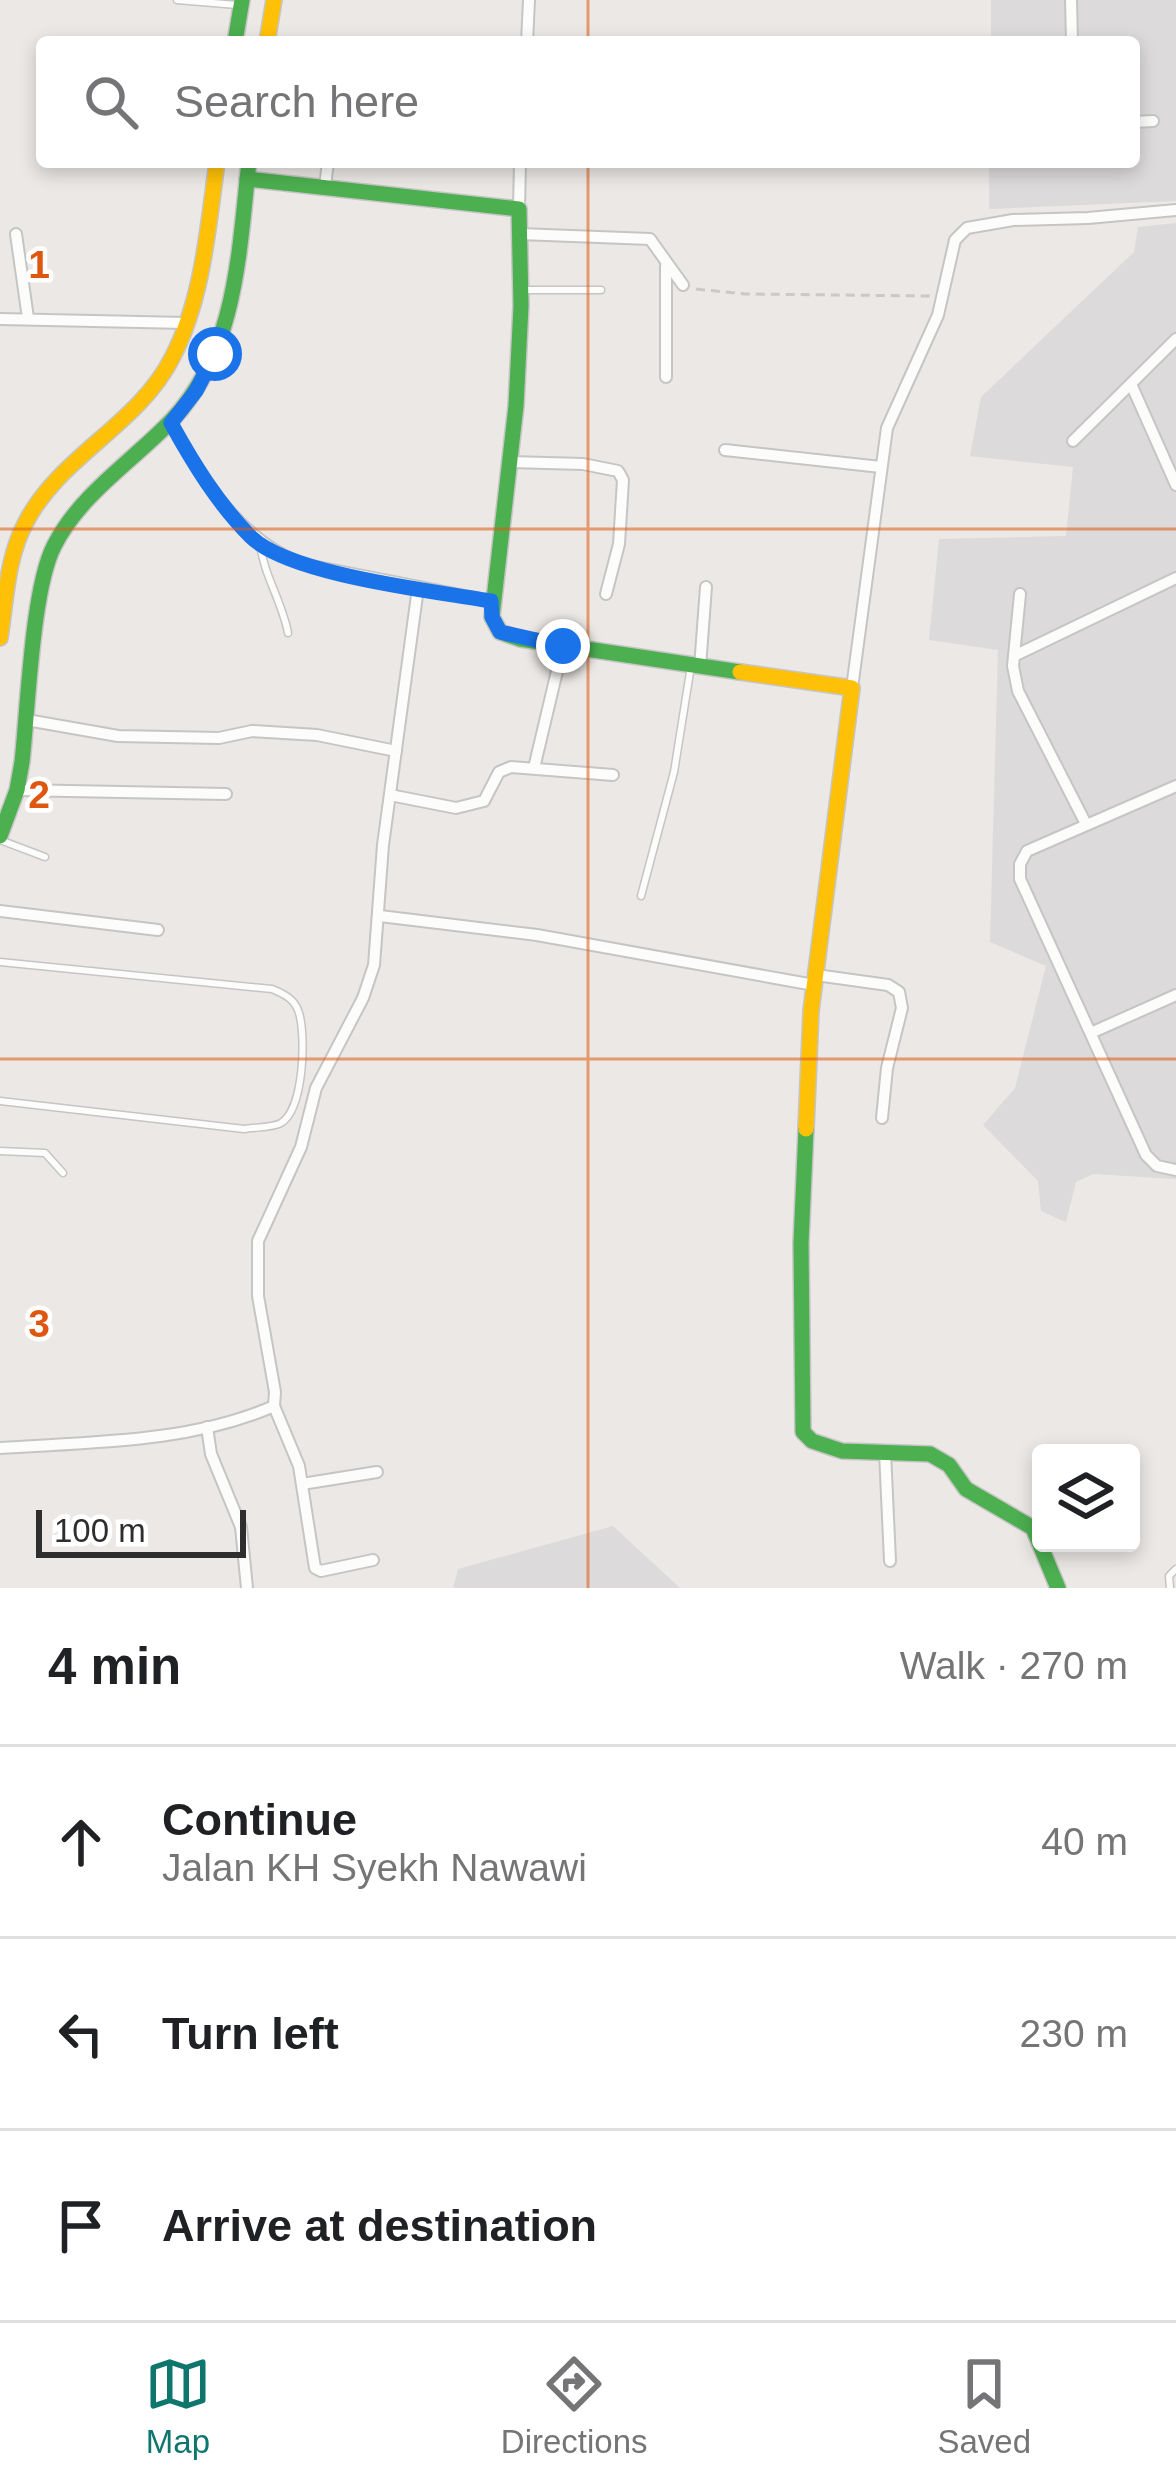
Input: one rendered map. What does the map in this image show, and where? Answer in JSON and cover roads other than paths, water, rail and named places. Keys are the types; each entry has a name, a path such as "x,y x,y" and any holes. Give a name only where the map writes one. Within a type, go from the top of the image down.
{"street":[{"path":"268,36 274,0"},
{"path":"527,36 529,0"},
{"path":"1071,0 1072,36"},
{"path":"236,36 241,2"},
{"path":"1140,122 1153,121"},
{"path":"0,638 14,559 31,512 150,391 172,359 186,322 216,168"},
{"path":"325,186 327,168"},
{"path":"520,168 520,290 510,462 491,601 500,632 563,646 852,688"},
{"path":"0,838 17,790 50,549 74,516 171,423 196,391 224,326 248,170 325,186 519,209"},
{"path":"1058,1588 1033,1528 966,1489 942,1459 930,1454 828,1450 810,1443 803,1432 801,1244 815,980 887,428 931,334 955,240 968,228 1013,220 1176,210"},
{"path":"16,235 28,319"},
{"path":"520,235 642,237 657,245 682,285"},
{"path":"666,262 666,377"},
{"path":"0,319 186,322"},
{"path":"1073,441 1176,339"},
{"path":"1131,384 1176,484"},
{"path":"171,423 196,469 260,544 302,564 491,601"},
{"path":"725,450 881,467"},
{"path":"510,462 584,464 618,471 622,480 619,544 606,594"},
{"path":"1014,656 1176,578"},
{"path":"695,667 706,587"},
{"path":"373,1560 321,1571 315,1568 302,1484 274,1406 257,1296 258,1241 301,1147 316,1088 363,998 374,965 390,795 418,588"},
{"path":"1020,594 1014,656 1018,691 1086,824"},
{"path":"534,768 563,646"},
{"path":"27,720 118,736 219,738 252,730 317,735 397,751"},
{"path":"390,795 456,808 484,801 499,772 511,766 613,775"},
{"path":"1176,786 1027,851 1020,864 1020,879 1146,1155 1157,1166 1176,1170"},
{"path":"17,790 226,794"},
{"path":"0,910 158,930"},
{"path":"380,916 537,935 815,980 888,985 899,992 902,1008 887,1068 882,1118"},
{"path":"1093,1032 1176,995"},
{"path":"0,1448 207,1427 274,1406"},
{"path":"207,1427 211,1454 241,1527 247,1588"},
{"path":"885,1452 890,1561"},
{"path":"302,1484 377,1472"}],"lane":[{"path":"177,0 241,2"},
{"path":"520,290 601,290"},
{"path":"260,544 263,570 283,607 288,633"},
{"path":"641,896 674,772 695,667"},
{"path":"0,838 45,857"},
{"path":"0,962 272,989 288,996 299,1010 302,1042 298,1094 280,1125 244,1129 0,1101"},
{"path":"0,1151 45,1153 63,1173"},
{"path":"1170,1588 1169,1576 1176,1569"}]}
